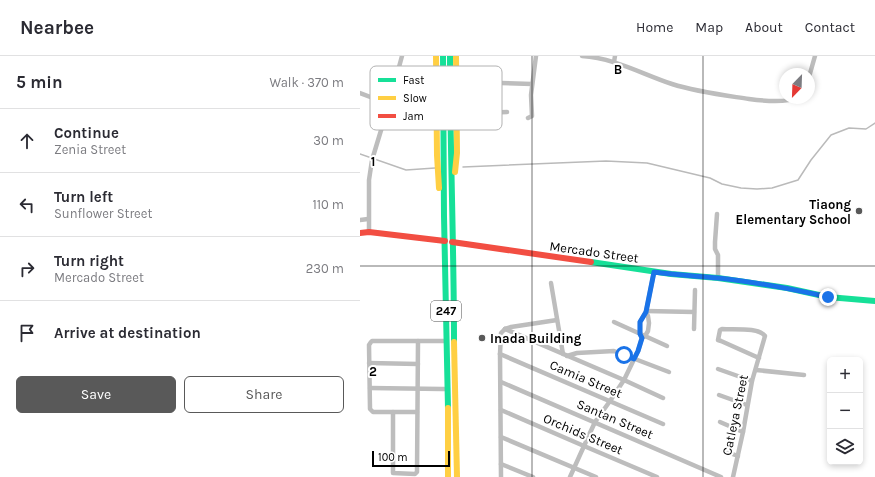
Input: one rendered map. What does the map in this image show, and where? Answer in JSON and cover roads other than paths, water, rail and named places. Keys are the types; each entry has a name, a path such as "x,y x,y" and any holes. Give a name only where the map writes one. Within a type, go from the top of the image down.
{"main road":[{"name":"247","path":"436,56 436,66"},
{"path":"443,56 443,66"},
{"path":"450,56 450,66"},
{"name":"247","path":"456,56 456,66"},
{"name":"247","path":"437,130 439,193 444,216 445,241 448,477"},
{"path":"443,130 444,216"},
{"path":"451,130 452,207"},
{"name":"247","path":"457,130 457,153 452,207 457,477"},
{"path":"360,233 368,232 445,241"},
{"name":"Mercado Street","path":"452,242 654,272 718,278 788,288 828,297 875,301"}],"street":[{"path":"399,66 402,56"},
{"path":"528,118 532,116 530,95 536,56"},
{"path":"582,56 621,64 671,84 699,92 764,101 779,100"},
{"path":"614,62 615,56"},
{"path":"812,68 815,56"},
{"path":"502,83 532,84"},
{"path":"360,93 370,97"},
{"path":"502,112 507,112"},
{"path":"368,232 369,180 372,160 381,130"},
{"path":"717,214 715,249 718,255 718,278"},
{"path":"360,220 368,220"},
{"path":"570,477 594,422 624,380 638,351 642,336 640,322 646,312 654,272"},
{"path":"551,283 565,355"},
{"path":"694,329 696,290"},
{"path":"646,312 694,312"},
{"path":"642,336 648,331 649,323 646,312"},
{"path":"501,477 500,354 502,334 505,329 511,327 557,320"},
{"path":"614,322 642,336 667,346"},
{"path":"505,329 662,398"},
{"name":"Catleya Street","path":"733,477 752,381 756,370 765,336 762,332 754,330 720,330 718,340 759,358"},
{"path":"417,412 371,411 369,345 372,341 446,341"},
{"path":"393,412 393,473 415,474 417,472 418,341"},
{"path":"565,355 614,351 669,372"},
{"name":"Camia Street","path":"500,354 663,424"},
{"path":"369,363 418,364"},
{"path":"718,369 752,381"},
{"path":"756,370 804,375"},
{"name":"Santan Street","path":"501,382 721,477"},
{"path":"370,388 448,389"},
{"path":"719,395 747,405"},
{"name":"Orchids Street","path":"501,410 657,477"},
{"path":"720,422 743,432"},
{"path":"501,437 596,477"},
{"path":"724,451 738,456"},
{"path":"501,464 533,477"}],"waterway":[{"path":"463,167 606,161 647,163 710,178 722,184 741,188 772,188 798,180 811,160 831,135 849,128 866,129 875,123"},
{"path":"360,154 406,170 435,168"}],"place":[{"name":"Tiaong Elementary School","path":"859,211"},
{"name":"Inada Building","path":"482,338"}]}
